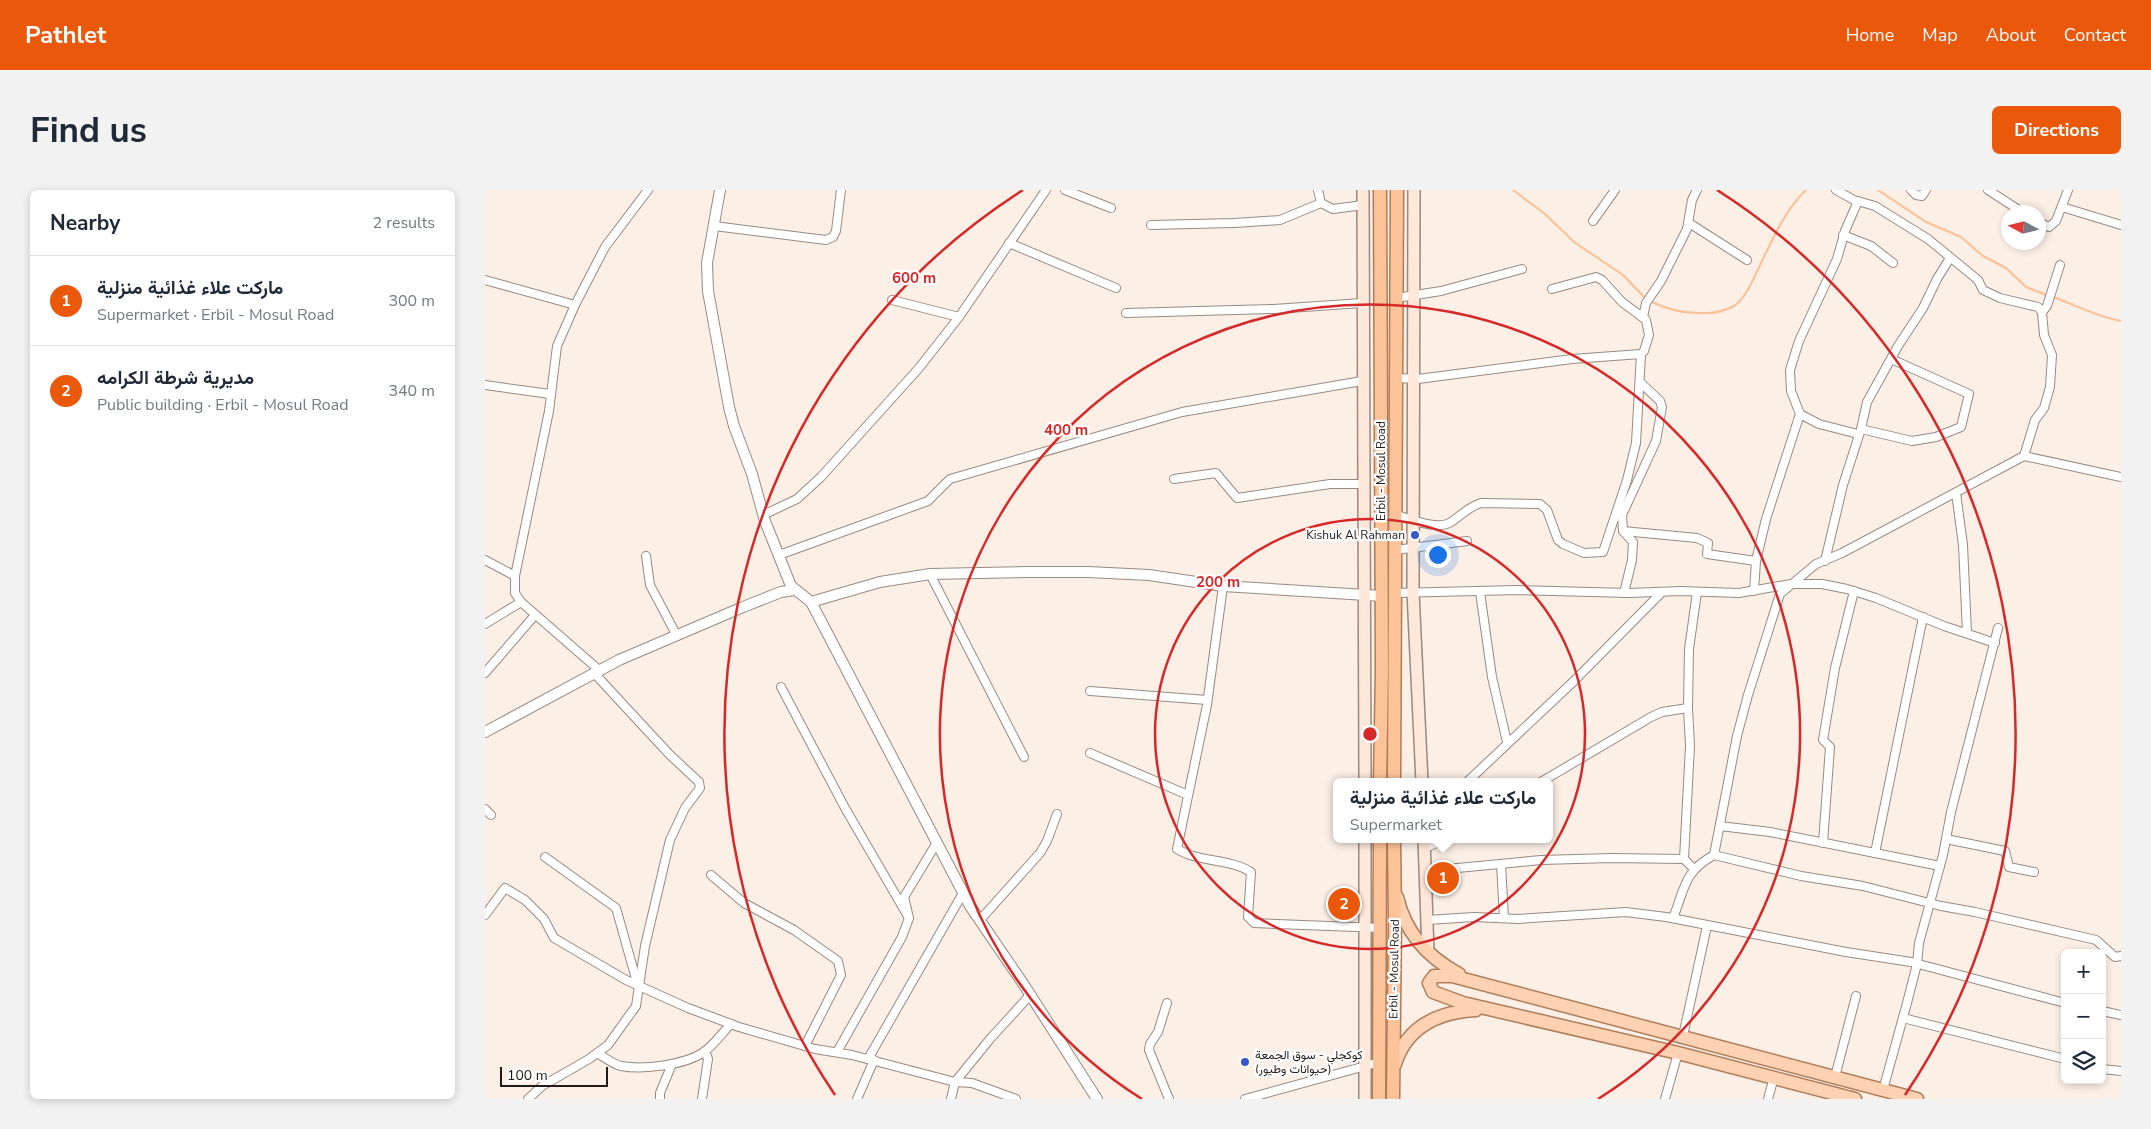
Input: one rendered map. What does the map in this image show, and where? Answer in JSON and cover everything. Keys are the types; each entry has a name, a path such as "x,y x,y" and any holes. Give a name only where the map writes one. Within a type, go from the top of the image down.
{"highway":[{"name":"Erbil - Mosul Road","path":"1380,778 1382,596 1381,190"},
{"name":"Erbil - Mosul Road","path":"1395,778 1397,190"},
{"name":"Erbil - Mosul Road","path":"1379,1099 1380,843"},
{"name":"Erbil - Mosul Road","path":"1393,1098 1394,843"}],"main road":[{"path":"1363,190 1365,778"},
{"path":"1414,190 1413,592 1422,778"},
{"path":"1365,843 1365,1099"},
{"path":"1425,844 1428,952"},
{"path":"1394,881 1398,903 1415,937 1428,952 1452,970 1475,981"},
{"path":"1855,1099 1678,1053 1489,1010 1438,995 1430,989 1429,983 1434,976 1439,974 1475,981 1917,1099"},
{"path":"1393,1078 1399,1050 1411,1033 1456,1013 1489,1010"}],"street":[{"path":"528,1099 542,1086 608,1045 636,1006 645,946 669,840 685,808 700,788 699,782 670,755 597,672 521,602 515,593 515,576 549,411 557,346 575,305 605,247 647,190"},
{"path":"720,190 707,263 708,291 734,426 752,474 763,515 779,555 794,590 811,602 963,893 1031,994 1097,1099"},
{"path":"714,226 827,240 833,237 836,231 841,190"},
{"path":"763,515 797,499 821,477 919,368 959,317 1046,190"},
{"path":"1065,190 1111,208"},
{"path":"1318,190 1321,203"},
{"path":"1593,221 1615,190"},
{"path":"1643,317 1646,303 1661,281 1689,223 1692,200 1697,190"},
{"path":"1836,190 1858,201 1875,206 1928,239 1978,280 1983,290 2000,298 2038,306 2042,312 2044,335 2052,355 2050,387 2043,408 2035,420 2024,456"},
{"path":"1911,190 1916,195 1922,196 1926,190"},
{"path":"1988,190 2011,205"},
{"path":"2046,226 2049,227 2057,221 2068,190"},
{"path":"1754,591 1756,561 1766,519 1799,414 1791,391 1790,370 1799,341 1837,259 1843,235 1858,201"},
{"path":"1151,225 1280,220 1321,203 1333,208 1363,205"},
{"path":"2062,207 2121,224"},
{"path":"1689,223 1747,260"},
{"path":"1843,235 1871,246 1893,263"},
{"path":"1009,243 1116,288"},
{"path":"1825,561 1843,485 1860,432 1867,402 1923,308 1950,258"},
{"path":"2042,312 2047,306 2060,265"},
{"path":"1396,298 1450,289 1522,269"},
{"path":"1396,378 1414,379 1572,359 1641,354 1644,352 1648,344 1648,325 1643,317 1623,302 1602,280 1596,277 1552,289"},
{"path":"485,280 575,305"},
{"path":"892,300 959,317"},
{"path":"1126,313 1274,309 1362,303"},
{"path":"1395,514 1413,521 1441,525 1447,524 1472,506 1481,503 1540,504 1547,510 1558,540 1563,544 1584,553 1603,552 1627,480 1636,443 1641,354"},
{"path":"1799,414 1819,424 1912,441 1936,437 1961,427 1969,394 1891,359"},
{"path":"779,555 928,501 950,479 1182,412 1363,381"},
{"path":"1624,593 1632,560 1633,542 1623,532 1623,515 1656,441 1662,407 1660,401 1640,382"},
{"path":"485,385 550,394"},
{"path":"1673,918 1683,895 1686,880 1694,869 1713,855 1737,736 1780,594 1816,564 1956,493 2024,456 2121,476"},
{"path":"1174,479 1216,472 1237,498 1330,484 1363,484"},
{"path":"1956,493 1963,545 1967,633"},
{"path":"1623,532 1697,538 1708,543 1707,554 1756,561"},
{"path":"1395,550 1467,541"},
{"path":"646,556 650,585 677,636"},
{"path":"485,560 515,576"},
{"path":"811,602 880,582 930,574 1088,572 1149,575 1223,586 1382,596"},
{"path":"930,574 1024,757"},
{"path":"1395,593 1517,590 1624,593 1739,593 1791,584 1822,584 1854,591 1995,643"},
{"path":"1223,586 1207,700 1177,849 1189,856 1242,867 1251,872 1249,917 1254,923 1364,929 1381,928"},
{"path":"485,732 597,672 751,604 781,592 794,590"},
{"path":"1823,843 1830,747 1823,740 1835,668 1854,591"},
{"path":"1480,592 1492,678 1507,742"},
{"path":"1471,778 1573,681 1662,592"},
{"path":"1684,859 1690,746 1688,708 1689,649 1697,592"},
{"path":"485,624 521,602"},
{"path":"485,673 535,615"},
{"path":"1875,853 1923,617"},
{"path":"1883,1090 1917,964 1919,943 1931,904 1951,812 1999,628"},
{"path":"781,687 845,808 909,918"},
{"path":"1090,691 1207,700"},
{"path":"1548,778 1651,717 1662,712 1688,708"},
{"path":"1090,753 1188,796"},
{"path":"485,809 491,816"},
{"path":"980,920 1040,853 1047,842 1057,814"},
{"path":"1720,826 1770,832 1940,866"},
{"path":"1946,839 2005,851 2009,867 2034,872"},
{"path":"837,1052 902,937 909,918 904,897 936,844"},
{"path":"1713,855 1801,876 1863,886 1931,904 2096,940 2115,957 2121,956"},
{"path":"545,857 616,908 639,986"},
{"path":"1426,871 1501,864 1612,858 1684,859 1694,869"},
{"path":"1501,864 1503,918"},
{"path":"711,875 744,903 794,930 838,961 841,975 805,1046"},
{"path":"485,915 505,888 525,900 544,919 554,938 639,986 688,1008 731,1024 805,1046 871,1059 955,1082 972,1083 1016,1099"},
{"path":"857,1099 871,1059 963,893"},
{"path":"1427,920 1626,912 1673,918 1707,926 1917,964 2061,1002"},
{"path":"1683,1036 1707,926"},
{"path":"951,1099 955,1082 989,1039 1031,994"},
{"path":"1835,1078 1856,996"},
{"path":"1167,1003 1158,1032 1150,1044 1149,1050 1169,1099"},
{"path":"2106,1012 2121,1015"},
{"path":"1903,1018 2061,1058"},
{"path":"597,1053 620,1066 672,1064 691,1059 705,1051 731,1024"},
{"path":"702,1099 708,1059 705,1051"},
{"path":"1665,1099 1678,1053"},
{"path":"1245,1099 1380,1062"},
{"path":"660,1099 660,1093 672,1064"},
{"path":"2106,1069 2121,1071"},
{"path":"1768,1099 1775,1077"}],"waterway":[{"path":"1513,190 1545,214 1574,242 1623,275 1646,299"},
{"path":"1650,301 1673,310 1691,313 1716,312 1734,306 1747,292 1786,214 1806,190"},
{"path":"1878,190 1926,222 1961,237 1983,256 2006,268 2026,287 2049,296"},
{"path":"2053,297 2095,314 2121,321"}],"place":[{"name":"Kishuk Al Rahman","path":"1415,535"},
{"name":"ماركت علاء غذائية منزلية","path":"1443,878"},
{"name":"مديرية شرطة الكرامه","path":"1344,904"},
{"name":"كوكجلي - سوق الجمعة (حيوانات وطيور)","path":"1245,1062"}]}
